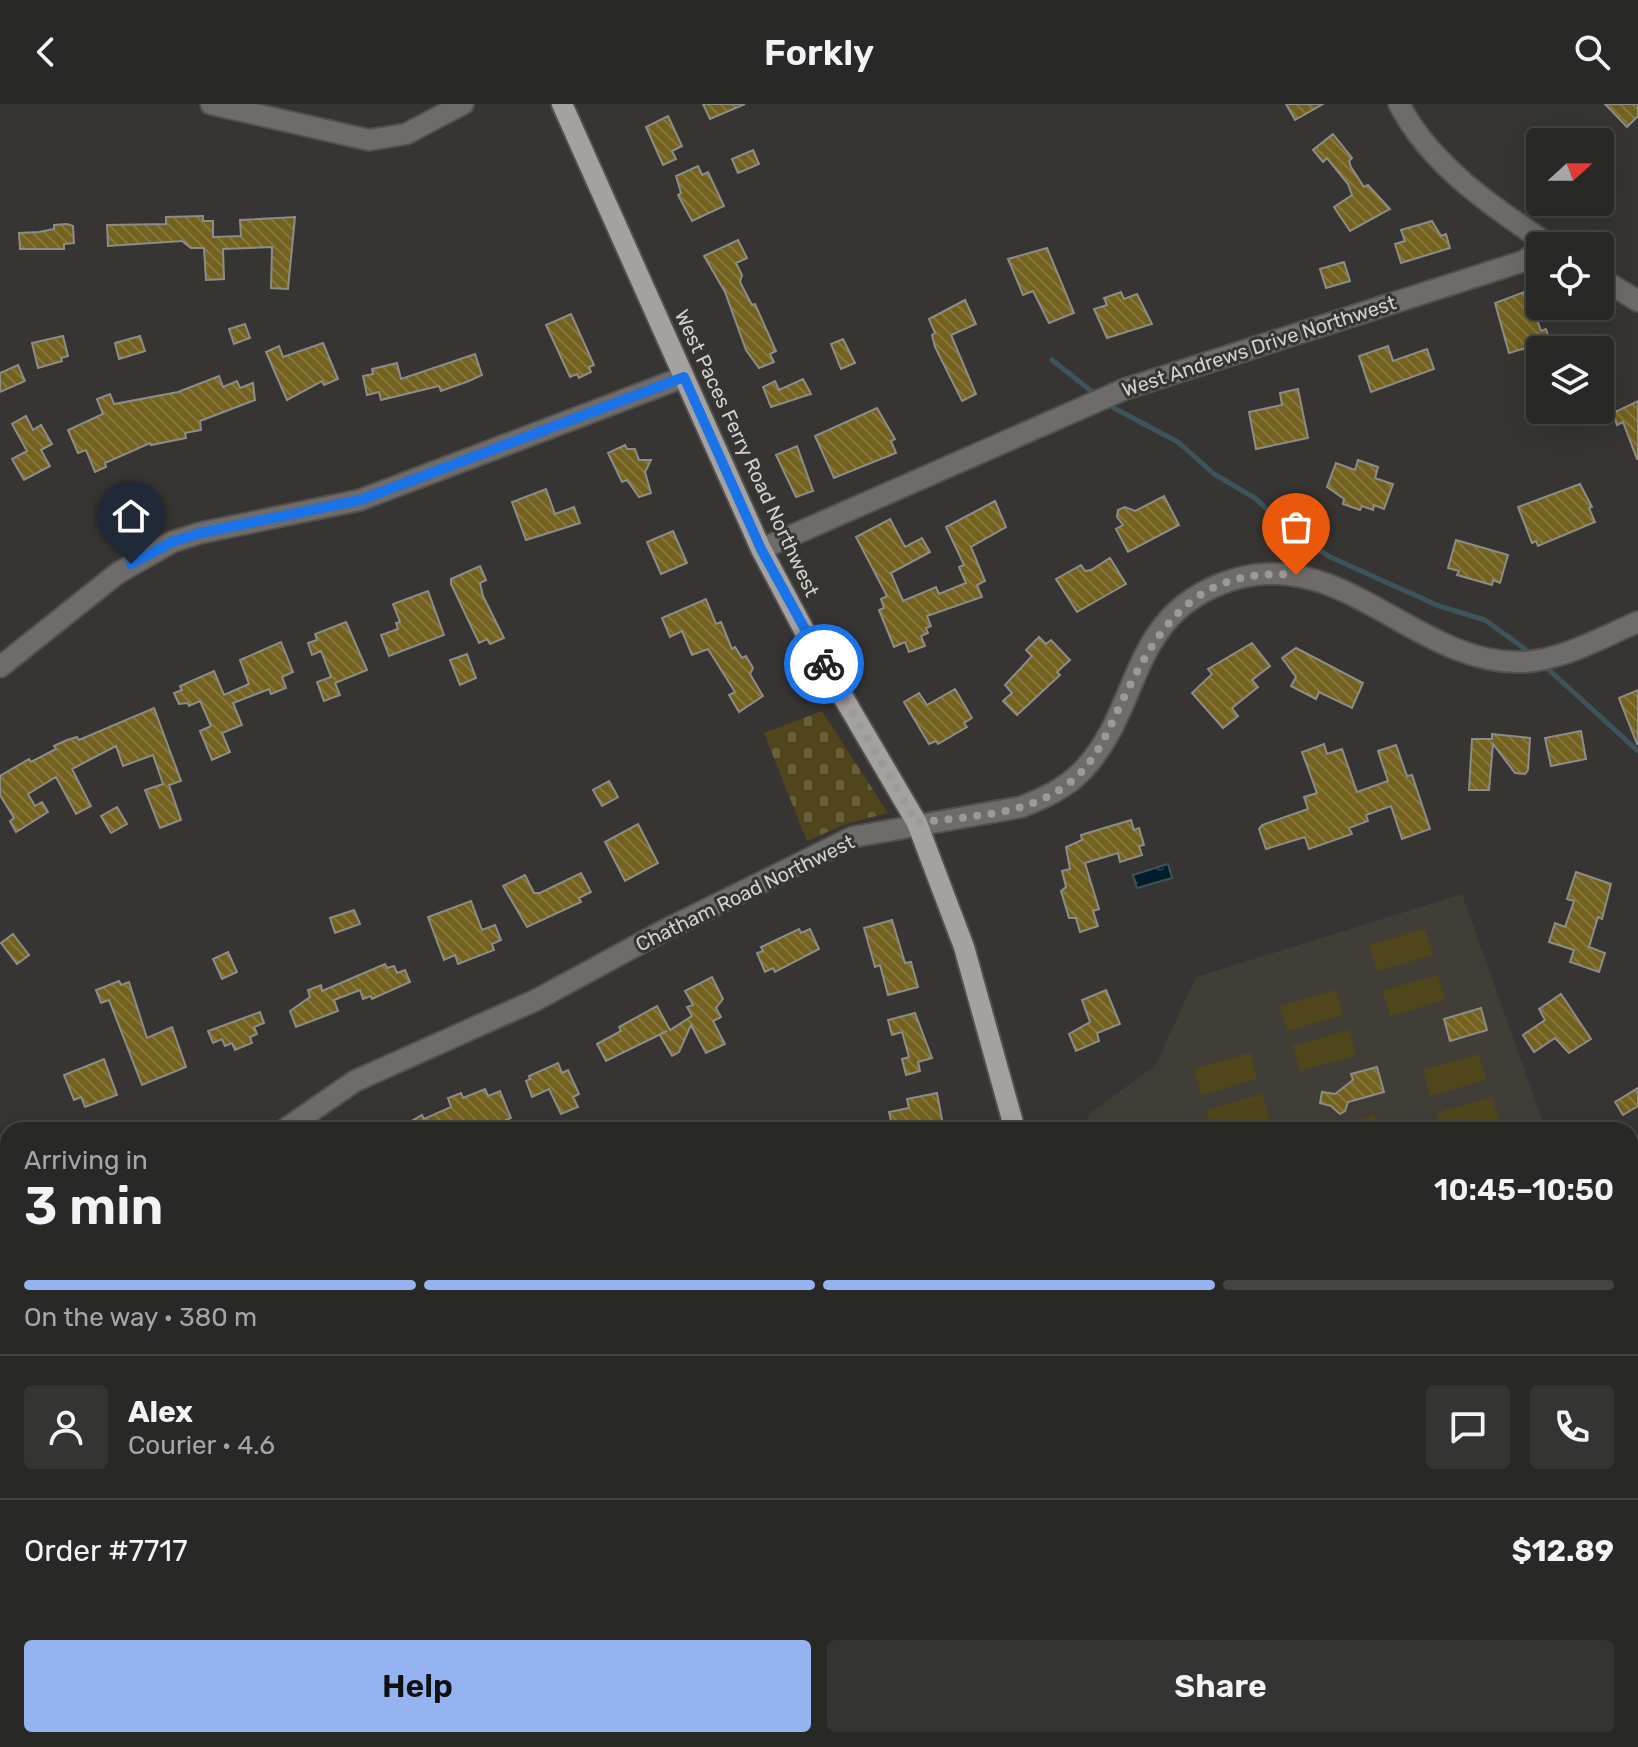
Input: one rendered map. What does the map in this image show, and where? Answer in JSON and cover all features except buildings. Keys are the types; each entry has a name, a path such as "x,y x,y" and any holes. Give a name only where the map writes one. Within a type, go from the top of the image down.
{"main road":[{"name":"West Paces Ferry Road Northwest","path":"562,104 761,549 805,632 917,823 964,947 1013,1122"}],"street":[{"path":"211,104 369,140 406,134 463,104"},
{"path":"1399,104 1426,145 1456,176 1527,232"},
{"name":"West Andrews Drive Northwest","path":"761,549 1125,389 1526,260"},
{"path":"1614,286 1638,301"},
{"path":"0,667 118,573 172,542 360,500 684,377"},
{"name":"Chatham Road Northwest","path":"296,1122 355,1081 536,1000 853,837 917,823 1021,807 1068,784 1100,747 1145,654 1161,629 1193,598 1233,580 1276,573 1317,579 1343,589 1458,651 1491,660 1544,659 1638,622"}],"shaded area":[{"path":"1462,894 1543,1122 1085,1122 1091,1112 1155,1066 1196,977"}],"green space":[{"path":"822,711 888,813 848,823 807,841 764,733"},
{"path":"1425,929 1433,955 1377,971 1369,945"},
{"path":"1438,975 1445,1000 1390,1016 1382,991"},
{"path":"1336,990 1343,1015 1287,1031 1280,1006"},
{"path":"1349,1030 1356,1055 1300,1071 1293,1046"},
{"path":"1250,1053 1257,1079 1201,1095 1194,1069"},
{"path":"1479,1054 1486,1080 1430,1096 1423,1070"},
{"path":"1262,1094 1270,1119 1259,1122 1210,1122 1206,1110"},
{"path":"1492,1097 1500,1122 1439,1122 1437,1113"},
{"path":"1374,1115 1376,1122 1350,1122"}],"water":[{"path":"1168,864 1172,878 1137,888 1133,875"}],"waterway":[{"path":"1052,360 1095,394"},
{"path":"1114,408 1178,442 1214,474 1255,498 1290,531 1330,557 1439,606 1485,620 1525,649"},
{"path":"1549,670 1638,751"}],"way so far":[{"path":"824,664 897,784 917,823 1021,807 1046,798 1085,768 1100,747 1145,654 1176,612 1193,598 1233,580 1276,573 1296,575"}],"route":[{"path":"131,564 172,542 200,533 360,500 684,377 761,549 824,664"}]}
